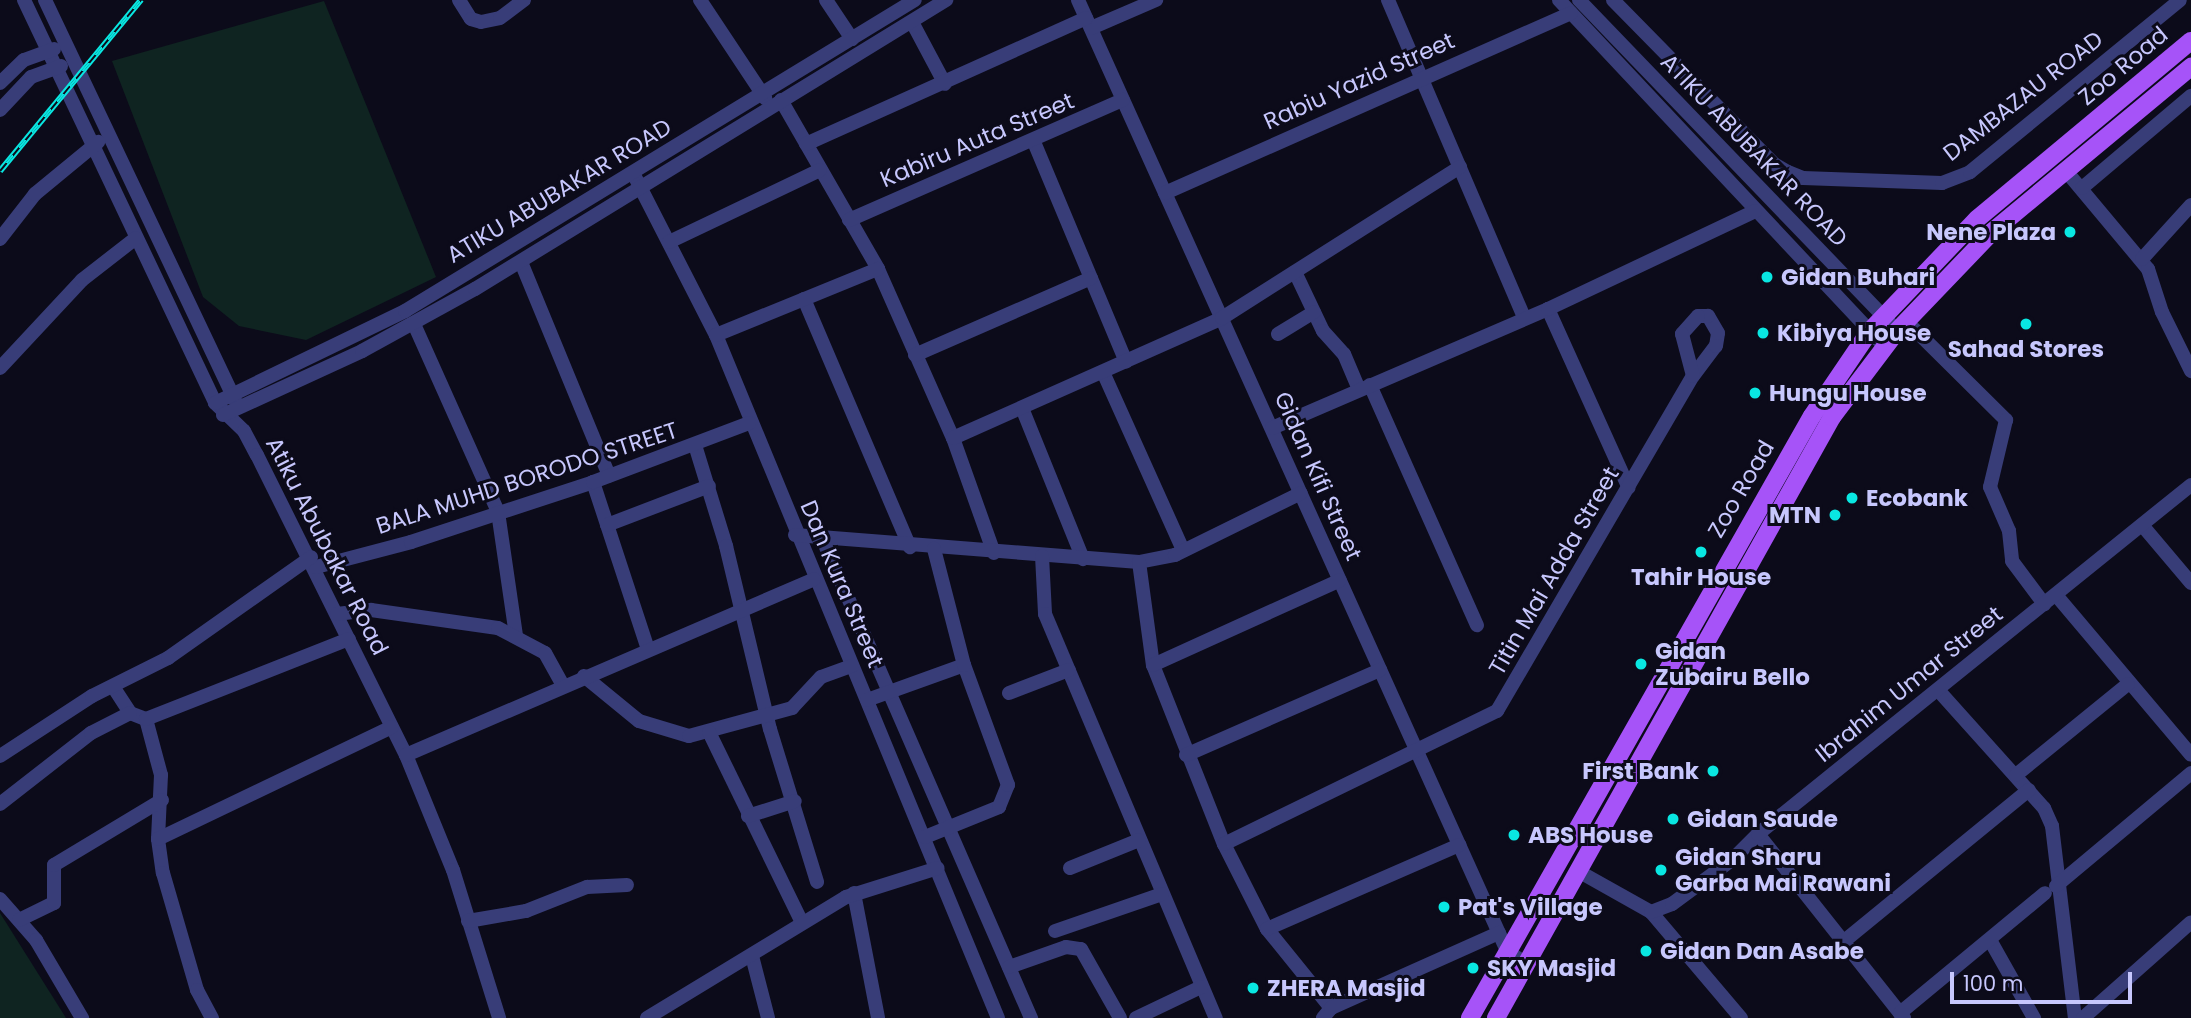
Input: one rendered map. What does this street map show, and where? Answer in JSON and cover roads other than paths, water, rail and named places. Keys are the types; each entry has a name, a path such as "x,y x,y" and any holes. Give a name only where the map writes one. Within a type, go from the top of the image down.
{"main road":[{"name":"Zoo Road","path":"1470,1018 1812,416 1869,332 1977,219 2191,41"},
{"name":"Zoo Road","path":"1496,1018 1832,417 1884,346 1992,232 2191,67"}],"street":[{"name":"Atiku Abubakar Road","path":"23,0 219,409 244,431 313,562 407,755 442,840 499,1018"},
{"path":"45,0 72,62 239,408 244,431"},
{"path":"458,0 471,19 485,22 524,0"},
{"path":"700,0 761,93 776,103 806,144 878,269 953,438 994,553"},
{"path":"826,0 852,39"},
{"name":"ATIKU ABUBAKAR ROAD","path":"219,409 232,394 405,311 915,0"},
{"path":"219,409 239,408 414,324 946,0"},
{"name":"Gidan Kifi Street","path":"1078,0 1507,951"},
{"path":"806,144 1089,23 1156,0"},
{"path":"1388,0 1524,317"},
{"path":"1559,0 1575,6 1755,211 1884,346"},
{"name":"DAMBAZAU ROAD","path":"1614,0 1774,164 1803,178 1942,183 1970,172 2176,2"},
{"name":"ATIKU ABUBAKAR ROAD","path":"1575,6 1691,117 1881,317 1902,326 2006,420 1990,487 2009,531 2012,561 2044,604"},
{"name":"Rabiu Yazid Street","path":"1165,193 1575,6"},
{"path":"912,22 945,84"},
{"path":"0,83 24,60 65,47"},
{"path":"0,110 31,77 72,62"},
{"name":"Kabiru Auta Street","path":"849,220 1034,142 1124,100"},
{"path":"2082,188 2190,100"},
{"path":"1691,117 1712,101"},
{"path":"0,239 35,194 91,146 109,136"},
{"path":"1034,142 1126,362"},
{"path":"953,438 1222,318 1460,167"},
{"path":"669,242 820,170"},
{"path":"2066,171 2142,259 2191,371"},
{"name":"Dan Kura Street","path":"633,173 716,335 795,535 925,837 998,1018"},
{"path":"2142,259 2191,205"},
{"path":"1272,428 1524,317 1548,309 1755,211"},
{"path":"0,368 82,280 136,238"},
{"path":"521,261 609,476"},
{"path":"716,335 878,269"},
{"path":"1294,272 1328,338 1342,350 1364,387 1477,625"},
{"path":"915,355 1091,278"},
{"path":"804,299 910,547"},
{"path":"1548,309 1629,488"},
{"path":"1278,334 1314,312"},
{"path":"414,324 498,512 516,635"},
{"path":"1103,372 1183,551"},
{"name":"Titin Mai Adda Street","path":"1224,844 1497,711 1693,376"},
{"path":"1022,408 1083,559"},
{"name":"BALA MUHD BORODO STREET","path":"0,756 92,696 114,688 168,658 313,562 498,512 593,482 749,423"},
{"path":"695,445 743,610 767,713 817,883"},
{"path":"593,482 648,649"},
{"name":"Ibrahim Umar Street","path":"1651,912 1692,889 2191,485"},
{"path":"607,525 709,486"},
{"path":"795,535 934,549 1139,562 1183,551 1301,494"},
{"path":"2142,525 2191,583"},
{"path":"822,538 891,691 1031,1018"},
{"path":"925,837 999,807 1008,785 964,665 934,549"},
{"path":"1042,556 1042,602 1139,840 1216,1018"},
{"path":"1139,562 1153,665 1186,755 1224,844 1267,929 1327,1013 1499,933"},
{"path":"407,755 563,685 814,579"},
{"path":"1153,665 1340,580"},
{"path":"2056,595 2128,684 2191,755"},
{"path":"337,614 401,613 516,635 552,660 563,685"},
{"path":"114,688 131,713 146,719 349,639"},
{"path":"867,700 964,665"},
{"path":"584,676 639,721 682,736 709,732 795,706 821,677 852,666"},
{"path":"1009,692 1069,670"},
{"path":"1186,755 1381,670"},
{"path":"2015,775 2128,684"},
{"path":"1938,690 2029,790 2052,826 2051,890 2074,1018"},
{"path":"0,804 91,733 131,713"},
{"path":"146,719 161,775 162,800 158,839 189,964 212,1018"},
{"path":"158,839 392,727"},
{"path":"709,732 802,923"},
{"path":"1758,834 1902,1015 2191,773"},
{"path":"1843,942 2029,790"},
{"path":"19,920 54,903 54,865 162,800"},
{"path":"748,816 795,801"},
{"path":"1070,868 1139,840"},
{"path":"1267,929 1459,845"},
{"path":"647,1018 664,1015 802,923 854,893 938,868"},
{"path":"1578,871 1651,912 1741,1018"},
{"path":"468,921 526,911 587,887 627,885"},
{"path":"854,893 878,1018"},
{"path":"1055,931 1162,894"},
{"path":"0,898 19,920 82,1018"},
{"path":"2083,1018 2191,922"},
{"path":"1990,940 2034,1018"},
{"path":"1009,967 1066,947 1082,949 1120,1018"},
{"path":"1507,951 1526,964"},
{"path":"752,956 768,1018"},
{"path":"1136,1018 1201,987"}],"railway":[{"path":"0,171 141,0"}],"place":[{"name":"Nene Plaza","path":"2070,232"},
{"name":"Gidan Buhari","path":"1767,277"},
{"name":"Sahad Stores","path":"2026,324"},
{"name":"Kibiya House","path":"1763,333"},
{"name":"Hungu House","path":"1755,393"},
{"name":"Ecobank","path":"1852,498"},
{"name":"MTN","path":"1835,515"},
{"name":"Tahir House","path":"1701,552"},
{"name":"Gidan Zubairu Bello","path":"1641,664"},
{"name":"First Bank","path":"1713,771"},
{"name":"Gidan Saude","path":"1673,819"},
{"name":"ABS House","path":"1514,835"},
{"name":"Gidan Sharu Garba Mai Rawani","path":"1661,870"},
{"name":"Pat's Village","path":"1444,907"},
{"name":"Gidan Dan Asabe","path":"1646,951"},
{"name":"SKY Masjid","path":"1473,968"},
{"name":"ZHERA Masjid","path":"1253,988"}]}
